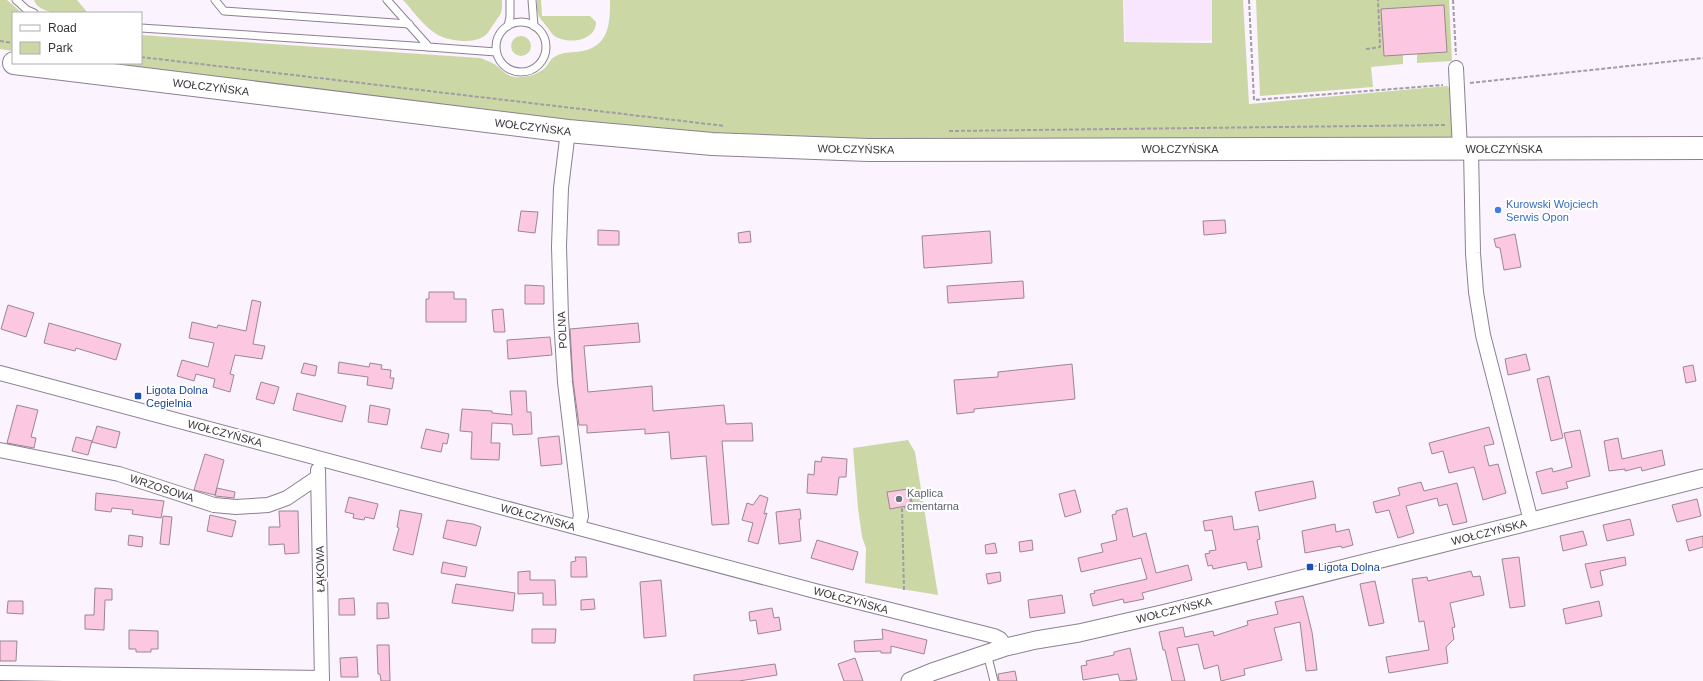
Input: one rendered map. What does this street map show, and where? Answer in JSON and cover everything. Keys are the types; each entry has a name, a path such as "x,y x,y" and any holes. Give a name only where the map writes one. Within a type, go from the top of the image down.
{"main road":[{"name":"WOŁCZYŃSKA","path":"0,61 12,63"},
{"name":"WOŁCZYŃSKA","path":"21,64 568,131 712,144 868,150 1703,148"}],"street":[{"path":"1456,68 1460,125 1465,149 1476,292 1483,335 1531,521"},
{"name":"POLNA","path":"568,131 561,188 559,246 565,382 580,516 578,527"},
{"name":"WOŁCZYŃSKA","path":"0,373 994,636 1000,639 1006,647 1036,640 1079,633 1166,613 1703,478"},
{"name":"WRZOSOWA","path":"0,450 119,474 214,505 268,505 287,498 318,477"},
{"name":"ŁĄKOWA","path":"317,458 322,679"},
{"path":"911,681 1006,647"},
{"path":"0,674 322,679"}],"lane":[{"path":"215,0 224,11 409,24"},
{"path":"387,0 429,47"},
{"path":"508,26 510,17 510,0"},
{"path":"532,0 534,26"},
{"path":"20,1 33,12"},
{"path":"521,22 534,26 543,36 545,46 543,57 539,64 532,69 517,71 510,69 503,64 496,52 498,36 508,26 521,22"},
{"path":"142,28 496,52"},
{"path":"987,653 994,681"}],"path":[{"path":"1249,0 1254,100 1456,84 1703,58"},
{"path":"1366,48 1380,47 1378,0"},
{"path":"1453,0 1456,68"},
{"path":"0,41 12,43"},
{"path":"142,57 727,126"},
{"path":"947,131 1460,125"},
{"path":"904,590 902,508 912,506 911,498 922,496"}],"shaded area":[{"path":"1124,0 1240,0 1242,40 1125,42"}],"green space":[{"path":"0,0 7,0 21,12 12,12 12,51 0,49"},
{"path":"34,0 77,0 87,12 50,12 37,5"},
{"path":"403,0 502,0 502,9 485,36 473,40 460,41 443,37 433,32"},
{"path":"537,0 541,0 542,16 590,16 596,22 595,29 586,38 572,41 553,35 540,18 537,9"},
{"path":"610,0 1123,0 1124,42 1212,43 1212,0 1243,0 1249,104 1447,86 1453,91 1456,133 1451,139 867,143 661,134 116,64 142,64 142,35 480,58 494,64 506,74 514,77 523,77 539,72 559,54 583,51 599,44 607,32 610,16"},
{"path":"1256,0 1449,0 1452,61 1417,63 1417,54 1403,55 1403,64 1371,67 1373,87 1260,96"},
{"path":"521,36 528,39 531,46 528,53 521,56 514,53 511,46 514,39"},
{"path":"908,440 915,452 938,595 865,583 866,548 862,537 858,508 853,448"}],"building":[{"path":"1444,5 1447,52 1384,56 1381,9"},
{"path":"521,211 538,212 535,233 518,231"},
{"path":"1225,220 1226,233 1204,235 1203,221"},
{"path":"598,230 619,231 619,245 598,245"},
{"path":"750,231 751,242 739,243 738,233"},
{"path":"990,231 992,263 924,268 922,236"},
{"path":"1515,234 1521,267 1504,270 1500,248 1496,247 1494,239"},
{"path":"1023,281 1024,298 948,303 947,286"},
{"path":"525,285 544,286 544,304 525,304"},
{"path":"429,292 454,292 454,299 466,299 466,322 426,322 426,299 429,299"},
{"path":"252,300 261,302 253,344 265,346 262,359 235,355 230,374 234,375 230,392 213,387 215,379 196,374 194,381 177,376 182,360 208,367 214,343 189,338 192,322 217,328 218,325 246,331"},
{"path":"8,305 34,313 26,337 1,329"},
{"path":"503,309 505,332 494,332 492,310"},
{"path":"49,323 121,344 116,360 76,348 75,351 44,343"},
{"path":"638,323 640,342 584,346 588,392 652,386 653,411 724,405 726,424 752,423 753,441 722,441 729,524 712,525 706,456 671,459 669,432 645,434 645,429 587,433 587,425 579,425 573,381 570,329"},
{"path":"550,337 552,355 508,359 507,340"},
{"path":"1526,354 1530,370 1508,375 1505,359"},
{"path":"339,362 369,367 370,363 382,365 381,369 391,370 390,378 394,378 392,389 367,385 368,377 338,373"},
{"path":"304,363 317,366 315,376 301,373"},
{"path":"1072,364 1075,399 974,409 974,412 957,414 954,380 998,377 998,372"},
{"path":"1693,365 1696,381 1686,383 1683,367"},
{"path":"1549,376 1563,438 1551,441 1537,379"},
{"path":"261,382 279,387 274,404 256,399"},
{"path":"510,391 526,391 527,412 531,412 532,434 513,435 512,424 492,423 491,443 500,443 499,460 471,459 472,432 460,431 462,409 492,411 492,413 512,415"},
{"path":"297,393 346,406 342,422 293,410"},
{"path":"17,405 38,410 31,437 36,438 34,448 7,443"},
{"path":"370,405 390,409 387,425 368,422"},
{"path":"97,426 120,432 116,448 92,442"},
{"path":"1489,427 1494,444 1484,446 1489,466 1498,464 1506,493 1483,500 1474,467 1449,473 1443,451 1432,454 1429,443"},
{"path":"426,429 449,434 447,444 443,443 441,452 421,448"},
{"path":"1580,430 1590,476 1566,482 1568,488 1542,494 1536,472 1552,468 1553,472 1572,467 1564,433"},
{"path":"559,436 562,464 541,466 538,438"},
{"path":"76,437 92,441 88,455 72,451"},
{"path":"1618,438 1622,459 1662,450 1665,465 1642,471 1641,467 1625,471 1625,469 1609,471 1604,441"},
{"path":"205,454 224,460 215,495 194,490"},
{"path":"822,457 847,459 846,477 839,477 837,495 807,493 808,474 814,475 815,461 821,462"},
{"path":"1313,481 1316,498 1259,511 1255,492"},
{"path":"1421,482 1424,491 1457,483 1467,522 1453,525 1447,504 1439,506 1437,498 1406,506 1414,533 1398,538 1389,510 1376,513 1373,502 1400,495 1398,488"},
{"path":"217,488 235,492 234,498 215,496"},
{"name":"Kaplica cmentarna","path":"908,489 911,505 890,509 887,492"},
{"path":"1075,490 1081,512 1065,517 1059,494"},
{"path":"96,493 164,501 161,518 132,514 133,510 112,508 111,512 95,510"},
{"path":"760,495 768,498 764,514 767,513 758,544 748,541 753,523 742,520 747,503 753,505"},
{"path":"349,497 378,504 374,519 365,517 364,520 353,518 354,514 345,512"},
{"path":"1697,499 1701,516 1677,522 1672,505"},
{"path":"1127,508 1133,537 1146,533 1156,573 1188,565 1192,580 1142,593 1144,599 1124,603 1123,599 1093,606 1090,594 1095,593 1094,591 1147,579 1141,558 1081,572 1078,558 1103,552 1101,544 1117,540 1112,515 1116,514 1116,511"},
{"path":"800,509 801,519 799,519 801,541 779,544 776,512"},
{"path":"400,510 422,514 413,555 393,550 399,528 397,527"},
{"path":"279,511 298,511 299,553 285,554 284,544 269,545 269,527 280,527"},
{"path":"210,515 236,521 232,537 207,531"},
{"path":"163,516 172,517 169,545 160,544"},
{"path":"1232,516 1234,530 1258,526 1260,539 1257,540 1262,567 1248,570 1246,562 1213,569 1212,565 1208,566 1205,554 1210,553 1209,551 1216,550 1212,530 1205,531 1203,521"},
{"path":"1630,519 1634,535 1607,541 1603,525"},
{"path":"447,520 473,524 481,527 476,546 443,538"},
{"path":"1335,524 1336,532 1349,529 1353,545 1305,553 1302,531"},
{"path":"1583,531 1587,545 1563,551 1560,536"},
{"path":"129,535 143,537 142,547 128,545"},
{"path":"1703,536 1703,547 1689,551 1686,540"},
{"path":"817,540 858,552 853,570 811,558"},
{"path":"1032,540 1033,550 1020,552 1019,542"},
{"path":"995,543 997,553 986,554 985,545"},
{"path":"575,557 586,557 587,577 571,577 571,562 576,561"},
{"path":"1519,557 1525,606 1510,608 1502,559"},
{"path":"1625,557 1626,565 1600,571 1603,585 1591,588 1585,564"},
{"path":"443,562 467,567 465,577 441,573"},
{"path":"530,571 530,580 555,580 556,605 543,605 543,593 518,594 518,572"},
{"path":"1471,571 1473,577 1480,576 1484,595 1450,603 1455,627 1452,628 1454,639 1446,647 1448,663 1389,673 1386,657 1429,650 1424,621 1419,622 1412,579 1427,577 1428,581"},
{"path":"1000,572 1001,581 988,584 986,574"},
{"path":"661,580 666,636 644,638 640,582"},
{"path":"1375,581 1384,623 1369,626 1360,584"},
{"path":"456,584 515,593 513,611 452,603"},
{"path":"95,588 112,589 112,600 105,600 104,630 85,629 85,615 94,615"},
{"path":"1062,595 1065,613 1030,618 1028,600"},
{"path":"1303,596 1312,632 1317,670 1306,671 1300,622 1274,628 1282,660 1244,669 1245,675 1221,681 1218,665 1204,669 1198,644 1177,648 1185,681 1172,681 1159,632 1183,627 1185,637 1213,631 1214,636 1248,625 1247,621 1278,614 1275,602"},
{"path":"354,598 355,615 339,615 339,599"},
{"path":"594,599 595,609 581,610 581,600"},
{"path":"8,601 23,601 23,614 7,613"},
{"path":"1599,601 1602,616 1566,624 1563,609"},
{"path":"377,603 388,603 389,618 377,619"},
{"path":"772,608 774,618 779,617 781,630 758,634 756,620 750,621 749,612"},
{"path":"532,629 556,629 555,643 532,643"},
{"path":"882,629 927,640 924,654 891,646 891,653 881,653 881,651 855,652 854,641 883,639"},
{"path":"129,630 158,631 158,649 151,649 151,652 136,652 136,649 129,649"},
{"path":"0,641 17,641 16,661 0,661"},
{"path":"377,645 389,645 390,681 381,681 380,674 378,674"},
{"path":"1130,648 1137,680 1120,681 1118,674 1083,680 1081,666 1087,665 1086,661 1114,655 1114,652"},
{"path":"357,657 358,677 341,677 340,658"},
{"path":"855,658 863,681 844,681 838,664"},
{"path":"775,664 777,675 739,681 694,681 694,675"},
{"path":"1015,671 1017,681 999,681 998,674"}],"place":[{"name":"Kurowski Wojciech Serwis Opon","path":"1498,210"},
{"name":"Ligota Dolna Cegielnia","path":"138,396"},
{"name":"Kaplica cmentarna","path":"899,499"},
{"name":"Ligota Dolna","path":"1310,567"}]}
